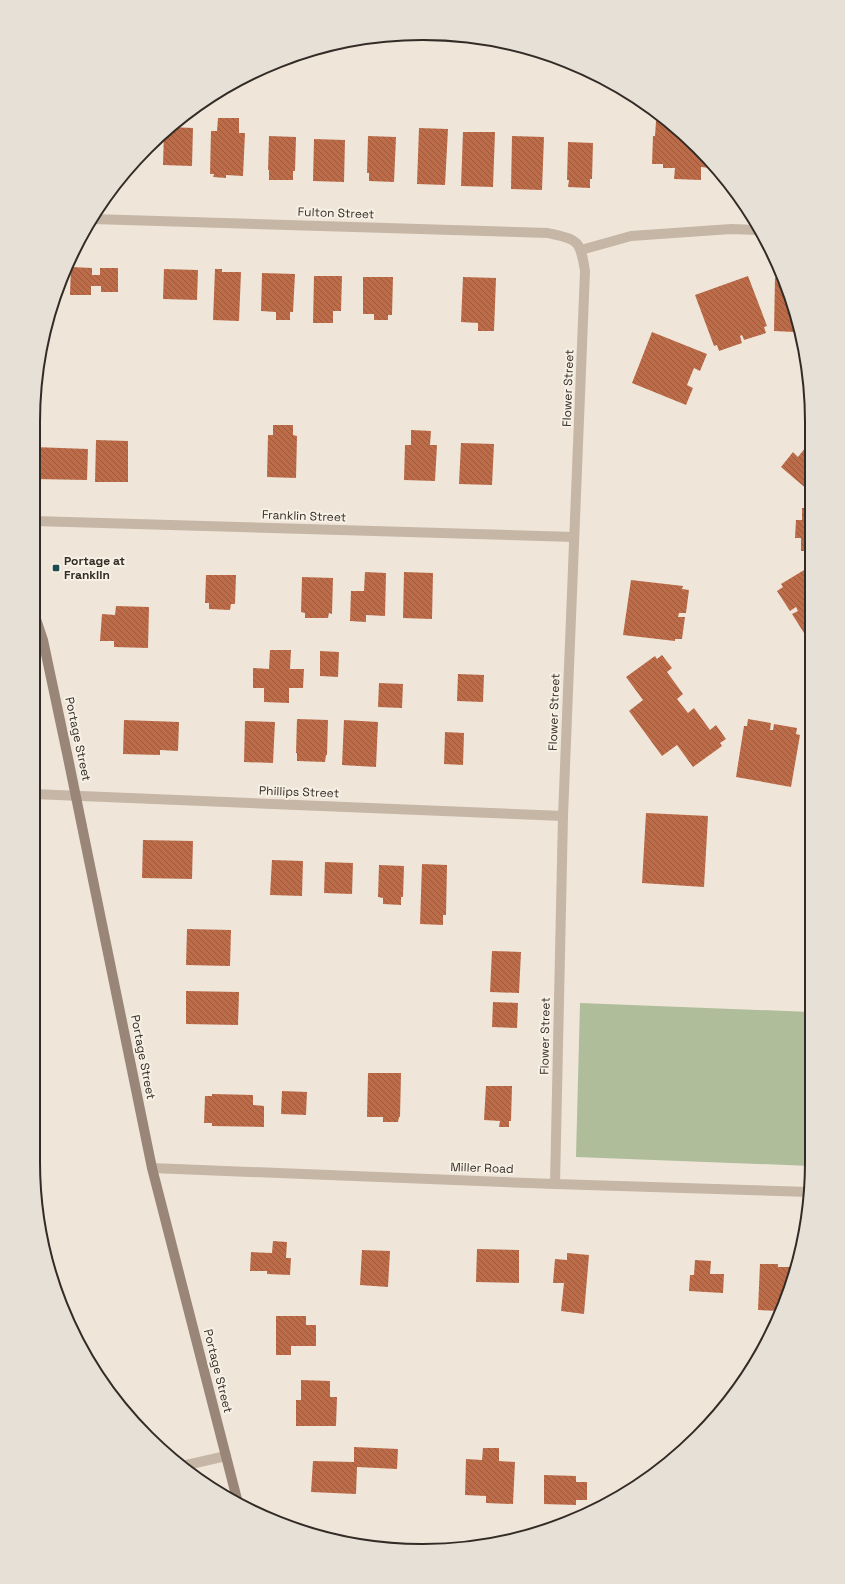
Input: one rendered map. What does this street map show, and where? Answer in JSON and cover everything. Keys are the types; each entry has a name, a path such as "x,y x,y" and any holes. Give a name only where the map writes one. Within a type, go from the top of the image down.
{"main road":[{"name":"Portage Street","path":"40,631 76,796 152,1168 236,1496"}],"street":[{"name":"Fulton Street","path":"98,219 548,232 569,238 579,246"},
{"path":"579,246 631,236 730,229 753,230"},
{"name":"Flower Street","path":"555,1184 563,816 585,271 579,246"},
{"name":"Franklin Street","path":"40,520 574,537"},
{"name":"Phillips Street","path":"40,794 563,816"},
{"name":"Miller Road","path":"152,1168 555,1184 804,1192"},
{"path":"189,1464 226,1456"}],"green space":[{"path":"580,1003 805,1012 805,1166 576,1157"}],"building":[{"path":"218,118 239,118 239,133 245,133 243,176 226,175 226,178 213,177 214,174 210,174 211,131 217,131"},
{"path":"656,121 658,121 675,135 708,168 701,167 701,180 674,179 675,168 663,168 663,164 652,164 653,136 655,136"},
{"path":"179,127 193,128 192,166 163,165 164,141"},
{"path":"419,128 448,129 445,185 417,184"},
{"path":"463,132 495,132 493,187 461,186"},
{"path":"269,136 296,137 295,171 293,171 293,180 269,180"},
{"path":"368,136 396,137 394,182 369,181 369,173 367,173"},
{"path":"512,136 544,137 542,190 511,189"},
{"path":"314,139 345,140 344,182 313,181"},
{"path":"568,142 593,143 592,179 590,179 590,188 568,187"},
{"path":"73,267 92,268 92,275 100,275 100,268 118,268 118,292 101,292 101,286 91,286 91,295 70,295 71,272"},
{"path":"164,269 198,270 197,300 163,299"},
{"path":"215,269 222,269 222,272 241,272 239,321 213,320"},
{"path":"262,273 295,274 293,312 290,312 290,320 276,320 276,312 261,311"},
{"path":"314,276 342,276 341,311 333,311 333,323 313,323"},
{"path":"748,276 767,326 764,327 766,333 744,340 742,335 740,336 742,343 719,351 717,345 714,346 695,295"},
{"path":"363,277 393,277 392,315 388,315 388,320 374,320 374,314 363,314"},
{"path":"463,277 496,278 494,331 478,331 478,323 461,322"},
{"path":"775,278 777,278 794,332 774,331"},
{"path":"652,332 707,354 700,371 694,368 687,385 693,388 686,405 632,383"},
{"path":"273,425 293,425 293,435 297,436 296,478 267,477 268,435 273,435"},
{"path":"411,430 431,431 430,445 437,445 435,481 404,480 405,445 411,445"},
{"path":"96,440 128,441 128,482 95,482"},
{"path":"461,443 494,444 492,485 459,484"},
{"path":"40,447 88,449 87,480 40,479"},
{"path":"805,448 805,488 781,467 793,452 798,457"},
{"path":"802,508 805,508 805,551 801,551 801,538 795,538 796,520 802,520"},
{"path":"805,569 804,633 792,614 798,611 796,607 790,611 777,591 783,587 781,584"},
{"path":"365,572 386,573 385,616 366,615 366,622 350,621 351,591 364,591"},
{"path":"404,572 433,573 432,619 403,618"},
{"path":"206,575 236,575 235,604 231,604 230,610 209,609 209,603 205,603"},
{"path":"302,577 333,578 332,614 329,613 328,618 305,618 305,613 301,612"},
{"path":"631,580 683,586 682,589 689,590 686,613 679,613 678,617 685,617 682,639 675,639 675,641 623,635"},
{"path":"116,606 149,607 148,648 114,647 114,641 100,641 102,614 115,615"},
{"path":"270,650 291,650 290,669 304,669 303,688 289,688 289,703 264,702 264,688 253,688 253,668 269,669"},
{"path":"320,651 339,652 338,677 320,676"},
{"path":"662,655 672,668 667,672 683,694 677,699 688,713 694,708 710,730 716,725 726,739 720,743 722,746 693,767 677,745 662,756 629,711 643,700 626,677 655,656 657,659"},
{"path":"458,674 484,675 483,702 457,701"},
{"path":"379,683 403,684 402,708 378,707"},
{"path":"297,719 328,720 327,755 325,762 297,761"},
{"path":"748,719 771,723 770,730 773,730 774,724 797,728 796,734 800,735 791,787 736,777 744,726 747,726"},
{"path":"124,720 179,722 178,751 160,750 160,755 123,754"},
{"path":"344,720 378,722 376,767 342,765"},
{"path":"245,721 275,722 273,763 244,762"},
{"path":"445,732 464,733 463,765 444,764"},
{"path":"646,813 708,816 704,887 642,883"},
{"path":"143,840 193,841 192,879 142,878"},
{"path":"272,860 303,861 302,896 270,895"},
{"path":"325,862 353,863 352,894 324,893"},
{"path":"422,864 447,865 446,915 443,915 443,925 420,924"},
{"path":"379,865 404,866 403,897 401,897 401,905 383,904 383,898 378,897"},
{"path":"187,929 231,930 230,966 186,965"},
{"path":"492,951 521,952 519,993 490,992"},
{"path":"186,991 239,992 238,1025 186,1024"},
{"path":"493,1002 518,1003 517,1028 492,1027"},
{"path":"368,1073 401,1073 400,1117 398,1122 383,1122 383,1117 367,1117"},
{"path":"486,1086 512,1086 511,1121 509,1121 509,1127 499,1127 500,1121 484,1120"},
{"path":"282,1091 307,1092 306,1115 281,1114"},
{"path":"212,1094 253,1095 253,1105 264,1106 264,1127 212,1126 212,1123 204,1123 205,1096 212,1096"},
{"path":"273,1241 287,1242 286,1258 291,1258 290,1275 267,1274 267,1271 250,1271 251,1252 272,1253"},
{"path":"477,1249 519,1250 519,1283 476,1282"},
{"path":"362,1250 390,1251 388,1287 360,1285"},
{"path":"567,1253 589,1255 584,1314 561,1311 564,1283 553,1283 555,1259 567,1260"},
{"path":"695,1260 711,1261 710,1274 724,1274 723,1293 689,1291 690,1275 694,1275"},
{"path":"760,1264 778,1264 778,1267 790,1267 775,1311 758,1310"},
{"path":"276,1316 306,1316 306,1325 316,1325 316,1346 291,1346 291,1355 276,1355"},
{"path":"301,1380 330,1381 330,1397 337,1397 336,1426 296,1426 296,1400 301,1400"},
{"path":"354,1447 398,1449 397,1469 357,1467 356,1494 311,1492 313,1461 354,1462"},
{"path":"483,1448 499,1448 499,1461 515,1462 513,1504 486,1503 486,1496 465,1495 466,1459 482,1460"},
{"path":"544,1475 576,1476 576,1482 587,1482 587,1500 576,1500 576,1505 544,1504"}],"place":[{"name":"Portage at Franklin","path":"56,568"}]}
